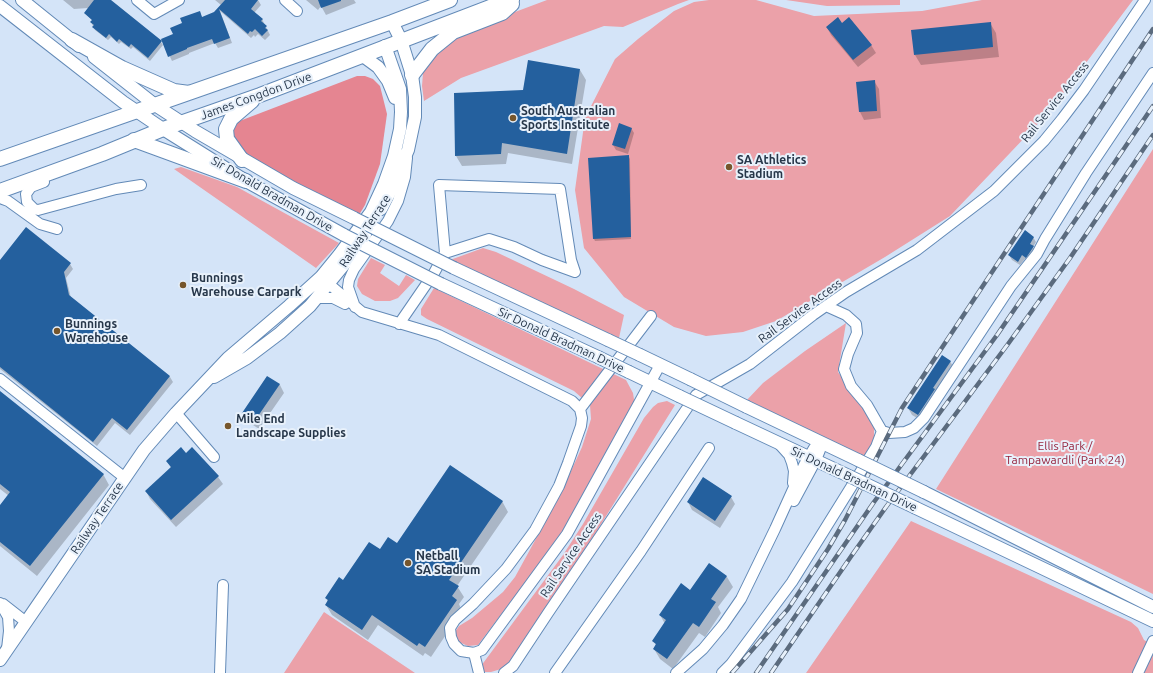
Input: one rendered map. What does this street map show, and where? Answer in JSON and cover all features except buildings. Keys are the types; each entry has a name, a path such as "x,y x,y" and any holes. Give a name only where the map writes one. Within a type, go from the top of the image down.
{"highway":[{"name":"James Congdon Drive","path":"0,159 386,24 450,0"},
{"name":"James Congdon Drive","path":"0,191 102,154 163,129 363,56 401,40 512,0"},
{"path":"412,75 432,49 453,32 502,13 517,0"},
{"path":"385,46 386,24"},
{"path":"72,40 122,68 174,91 190,93"},
{"path":"242,160 227,139 226,129 231,119 260,94"},
{"path":"134,140 246,181"}],"main road":[{"name":"Sir Donald Bradman Drive","path":"22,0 155,105 242,160 293,188 454,268 640,355 924,492 1153,607"},
{"name":"Sir Donald Bradman Drive","path":"0,6 136,112 246,181 344,235 441,284 1153,621"},
{"name":"Railway Terrace","path":"0,660 144,450 203,383 228,358 347,261 377,216 390,192 408,150 415,117 415,97 412,75 401,40 386,24"},
{"name":"Railway Terrace","path":"203,383 232,368 247,358 280,333 310,306 317,298 339,255 371,212 384,184 394,156 400,129 400,89 385,46"},
{"path":"363,56 378,67 388,81 401,112"}],"street":[{"path":"137,0 154,14 179,0"},
{"path":"285,0 297,10"},
{"name":"Rail Service Access","path":"504,673 514,666 548,613 696,395 750,364 846,292 917,250 994,191 1044,141 1062,119 1084,90 1145,0"},
{"path":"826,306 846,315 856,324 857,333 848,354 844,369 851,386 867,405 882,430 889,432 905,432 914,428 924,418 1012,286 1037,254 1086,173 1153,73"},
{"path":"355,308 348,287 349,280 354,269 388,221 398,201 405,177 408,150"},
{"path":"102,154 87,166 31,187 26,194 27,202 34,209 42,210 116,189 141,185"},
{"path":"399,324 434,273 445,253 439,185 560,189 574,272 542,260 514,246 489,239 445,253"},
{"path":"0,198 40,224 57,229"},
{"path":"325,280 355,308"},
{"path":"317,298 333,298 362,312 439,335 572,401 580,409 582,418 581,426 568,463 559,486 538,525 506,569 473,604 455,620 450,628 451,637 454,644 462,651 474,653 482,650 567,534 660,365"},
{"path":"580,409 651,316"},
{"path":"0,379 125,478"},
{"path":"176,413 214,457"},
{"path":"722,673 731,664 792,582 876,447 882,430"},
{"path":"769,542 804,485 814,448 821,442"},
{"path":"778,443 789,455 794,471 790,497"},
{"path":"555,673 641,551 709,448"},
{"path":"676,673 703,649 723,626 741,599 790,497 812,459"},
{"path":"220,673 223,585"},
{"path":"0,602 26,622"},
{"path":"0,602 8,617 9,631 7,649"},
{"path":"1138,673 1153,641"},
{"path":"474,653 479,673"}],"green space":[{"path":"547,0 689,0 623,27 604,26 461,78 424,101 422,86 423,73 432,57 444,46 455,39 507,15"},
{"name":"SA Athletics Stadium","path":"709,0 756,0 814,16 922,11 982,0 1133,0 1050,111 950,216 885,257 776,321 743,332 706,336 674,327 624,297 584,248 575,190 585,118 615,59 674,11 694,2"},
{"path":"786,0 900,0 900,5 827,6"},
{"name":"Ellis Park / Tampawardli (Park 24)","path":"1153,149 1153,594 936,489"},
{"path":"181,167 237,187 339,243 316,268 174,169"},
{"path":"483,248 496,252 574,289 624,315 619,338 450,260"},
{"path":"371,258 385,265 380,273 399,286 406,275 415,280 398,298 390,301 375,301 362,294 357,286 358,279"},
{"path":"434,288 626,380 633,393 635,406 558,539 478,645 468,646 459,642 455,637 455,632 459,626 472,618 503,592 515,577 561,493 582,447 591,419 590,405 574,391 421,315 421,309"},
{"path":"846,323 838,372 862,406 874,427 874,441 864,458 746,401 763,383 805,351"},
{"path":"667,401 675,405 580,558 510,662 501,669 491,672 484,672 481,666 563,555 583,524 644,418 658,403"},
{"path":"911,521 1131,622 1138,628 1144,640 1153,645 1153,673 806,673"},
{"path":"324,612 415,673 284,673"}],"shaded area":[{"path":"357,76 365,76 373,79 380,86 387,114 380,164 365,205 359,215 245,157 234,140 232,132 237,122"}],"railway":[{"path":"732,673 788,609 828,549 845,520 902,408 1153,29"},
{"path":"756,673 874,502 997,335 1153,106"},
{"path":"771,673 886,507 1008,344 1070,258 1153,135"}],"place":[{"name":"South Australian Sports Institute","path":"513,118"},
{"name":"SA Athletics Stadium","path":"729,167"},
{"name":"Bunnings Warehouse Carpark","path":"183,285"},
{"name":"Bunnings Warehouse","path":"57,331"},
{"name":"Mile End Landscape Supplies","path":"228,426"},
{"name":"Netball SA Stadium","path":"408,563"}]}
